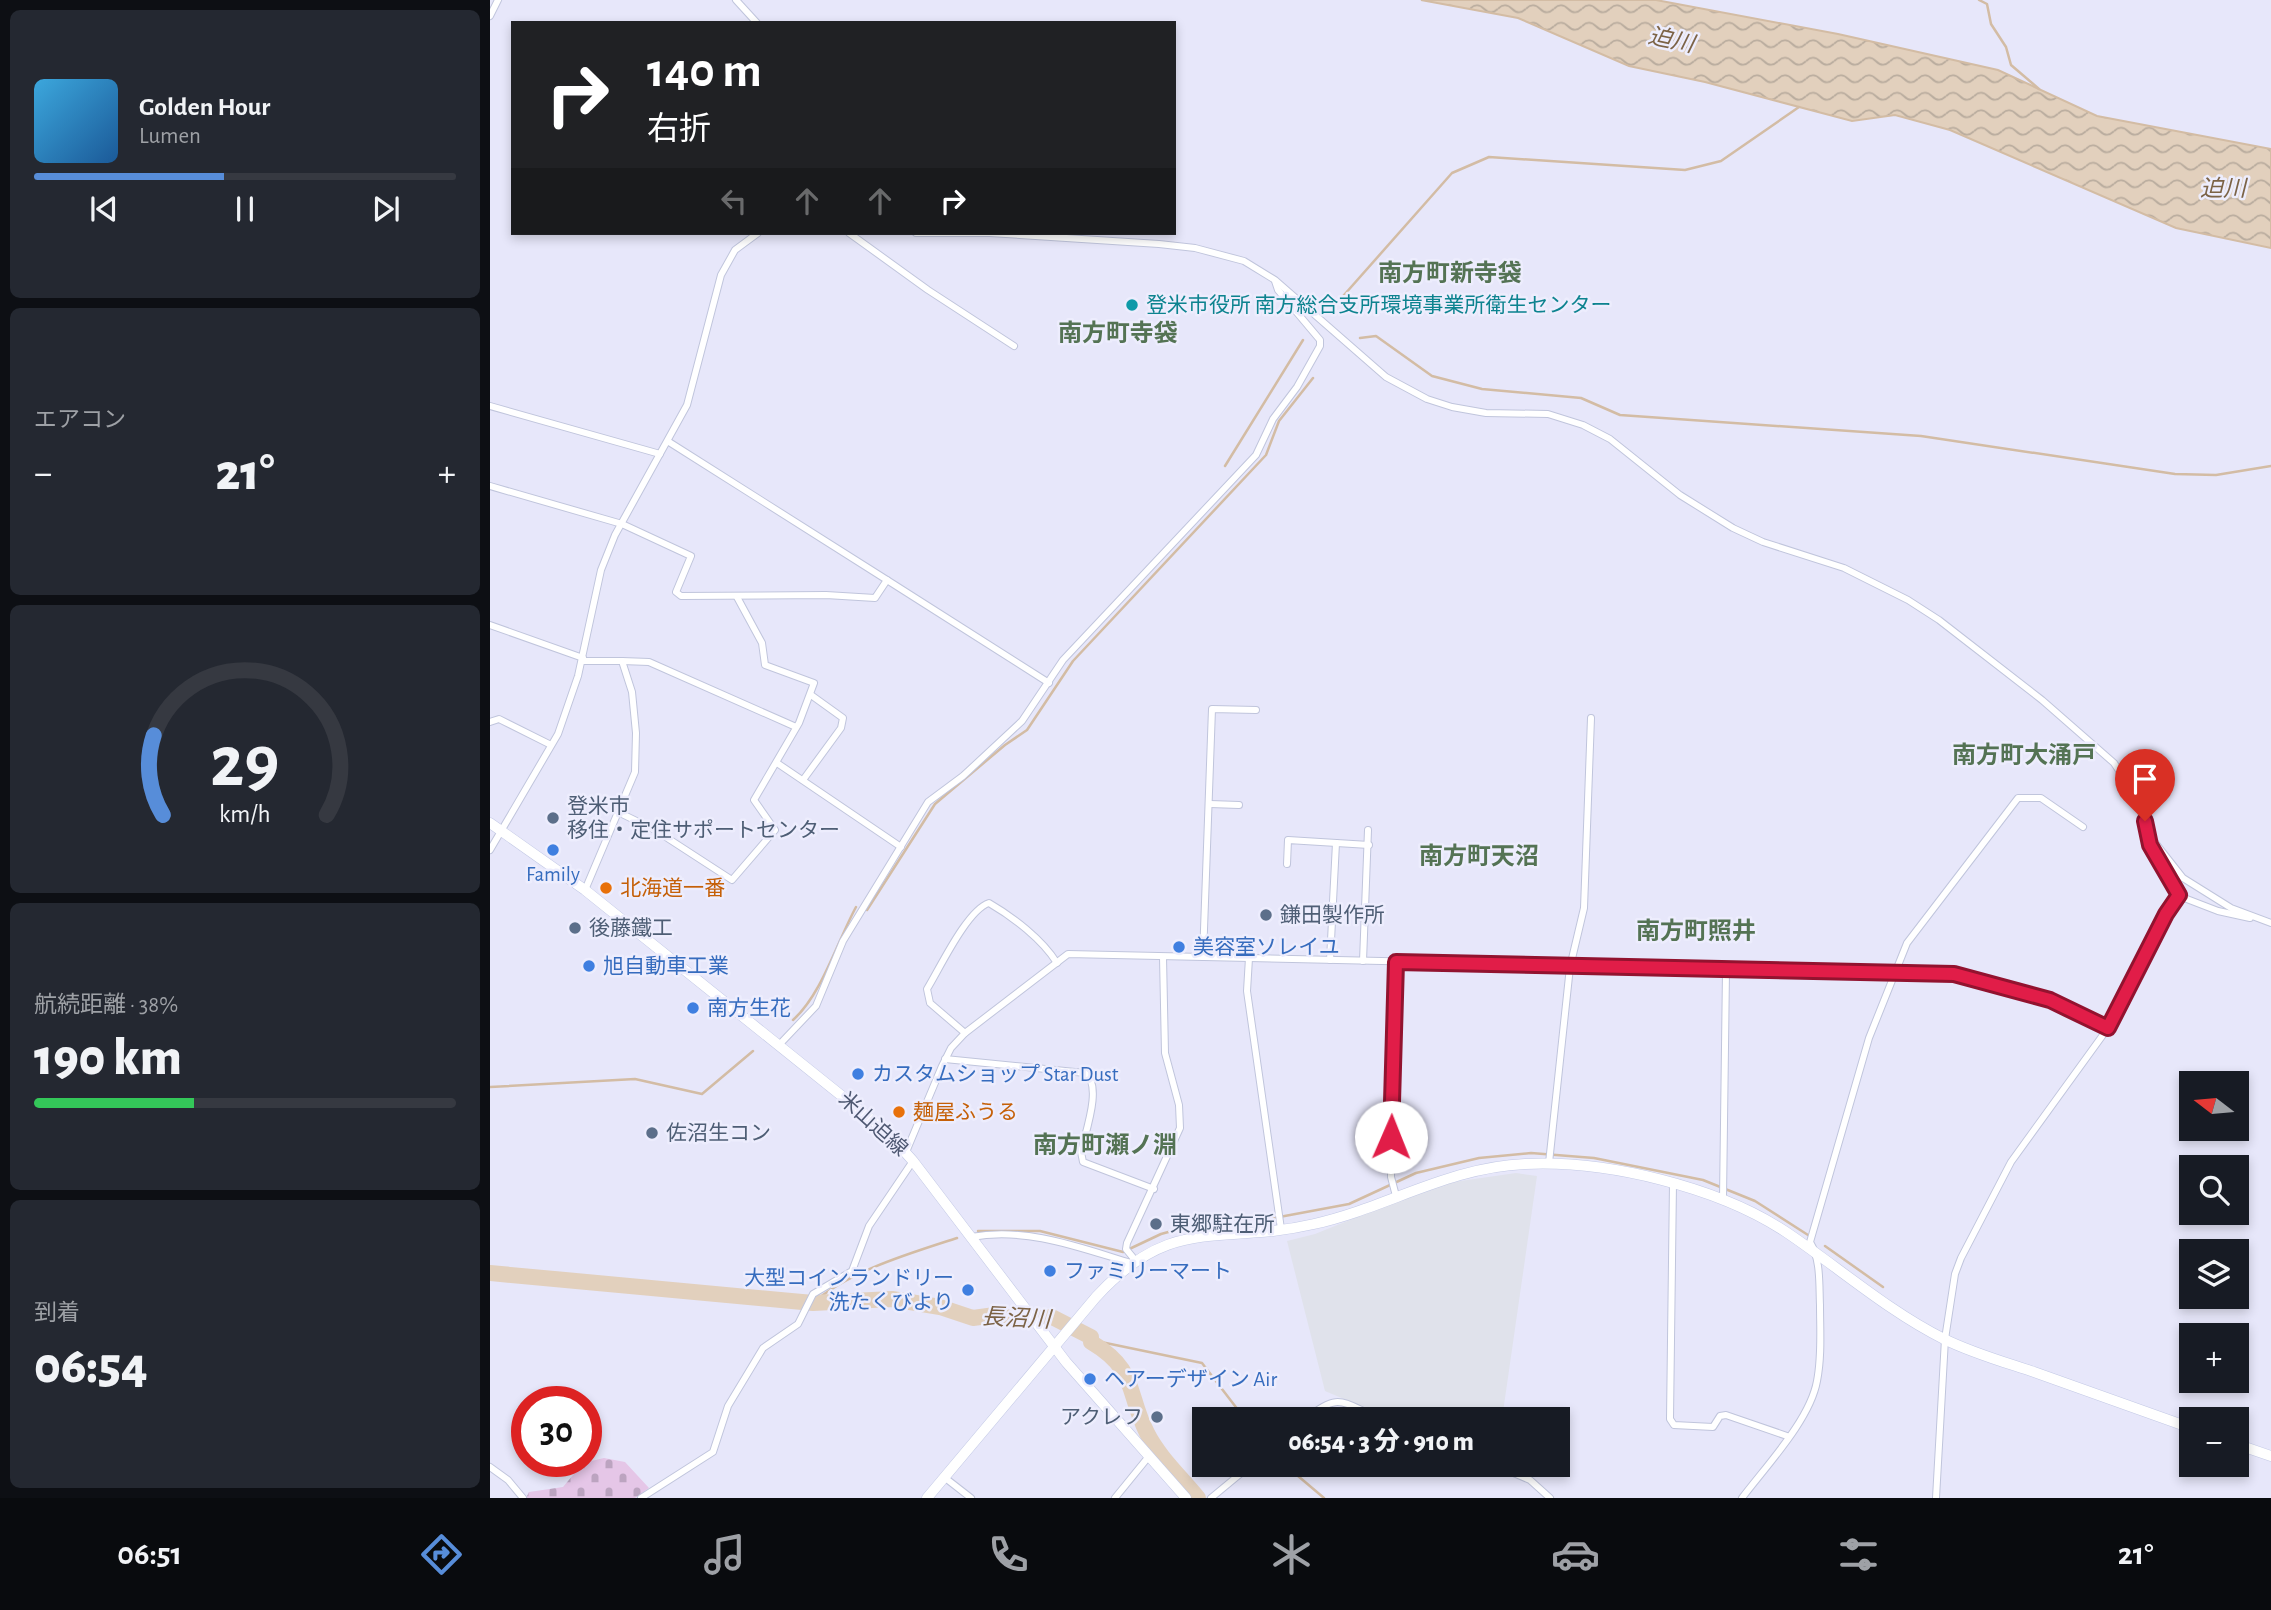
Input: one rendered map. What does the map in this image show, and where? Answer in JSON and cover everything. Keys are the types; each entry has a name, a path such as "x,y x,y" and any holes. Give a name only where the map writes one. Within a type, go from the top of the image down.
{"street":[{"path":"490,16 498,0"},
{"path":"736,0 755,21"},
{"path":"490,850 551,745 582,659 594,591 609,548 687,405 721,275 735,250 755,235"},
{"path":"852,235 928,290 1014,346"},
{"path":"1036,235 1195,248 1257,266 1386,377 1407,389 1469,411 1548,414 1583,425 1610,439 1680,495 1733,528 1763,542 1844,568 1908,600 1940,620 2095,744 2123,775 2161,853 2183,878 2210,897 2271,923"},
{"path":"777,1043 816,1006 843,941 928,802 963,776 1010,733 1068,655 1256,455 1273,419 1319,352 1320,340 1279,290 1275,280"},
{"path":"490,406 660,454"},
{"path":"668,442 1049,683"},
{"path":"490,486 622,524 691,556 676,592 681,596 826,595 875,598 887,580"},
{"path":"620,813 655,830 720,875 732,880 775,830 754,800 796,727 814,683 765,665 762,643 737,597"},
{"path":"490,625 582,659 649,662 796,727"},
{"path":"585,890 620,813 635,772 636,733 632,692 622,661"},
{"path":"803,779 841,728 843,718 811,695"},
{"path":"1203,957 1212,709 1256,710"},
{"path":"1550,1157 1570,967 1584,908 1591,718"},
{"path":"490,722 499,719 551,745"},
{"path":"777,763 901,846"},
{"path":"1742,1498 1801,1418 1817,1382 1821,1346 1816,1253 1810,1242 1869,1038 1907,943 2018,798 2041,798 2083,827"},
{"path":"1210,804 1240,805"},
{"path":"2145,821 2150,845 2179,895 2242,918 2253,917"},
{"name":"米山迫線","path":"490,823 585,890 872,1118 910,1156 1054,1347 1186,1498"},
{"path":"1363,961 1368,830"},
{"path":"1287,864 1288,840 1368,845"},
{"path":"1331,960 1336,843"},
{"path":"1936,1498 1945,1339 1955,1274 1975,1227 2011,1162 2108,1028 2166,914 2179,895"},
{"path":"965,1033 930,1003 927,989 969,920 982,905 989,903 1000,909 1049,951 1057,963"},
{"path":"641,1498 713,1452 728,1406 763,1348 798,1324 808,1302 820,1288 842,1279 852,1271 869,1226 910,1156 945,1059 965,1033 1068,954 1967,975 2050,1000 2108,1028"},
{"path":"927,1498 1130,1256 1180,1128 1179,1105 1165,1053 1163,957"},
{"path":"1249,958 1247,991 1280,1221"},
{"path":"1394,1188 1396,962"},
{"path":"1723,1191 1726,971"},
{"path":"945,1059 1086,1073 1093,1080 1094,1092 1081,1152 1083,1162 1154,1189"},
{"path":"971,1237 1012,1233 1130,1256 1183,1238 1280,1221 1336,1218 1394,1188 1550,1157 1723,1191 1945,1339 2179,1424"},
{"path":"1673,1183 1670,1419 1674,1425 1713,1427 1720,1416 1726,1415 1787,1436"},
{"path":"1321,1407 1334,1400 1352,1407"},
{"path":"2249,1448 2271,1456"},
{"path":"1115,1498 1150,1455"},
{"path":"490,1467 508,1480 523,1498"},
{"path":"944,1477 971,1498"},
{"path":"1211,1498 1236,1477"},
{"path":"1523,1477 1550,1498"}],"shaded area":[{"path":"1516,1173 1537,1176 1504,1407 1363,1407 1325,1391 1287,1241 1315,1234 1439,1184"}],"green space":[{"path":"602,1458 625,1462 649,1488 635,1498 526,1498 529,1492 563,1487 571,1477 602,1477"}],"water":[{"name":"迫川","path":"1421,0 1656,0 1838,34 1998,70 2097,116 2271,149 2271,248 2176,228 1950,130 1895,115 1852,121 1705,82 1629,66 1518,18"}],"waterway":[{"path":"1979,0 1987,4 1991,24 2006,47 2011,65 2039,89"},
{"path":"1329,312 1452,173 1489,157 1685,170 1721,161 1799,107"},
{"path":"1360,338 1376,336 1432,376 1482,389 1581,398 1620,415 1921,436 2175,474 2216,475 2271,466"},
{"path":"1225,466 1303,340"},
{"path":"867,910 935,804 1005,745 1027,730 1073,661 1266,455 1279,421 1313,378"},
{"path":"793,1020 821,982 856,907"},
{"path":"490,1087 635,1079 702,1094 753,1051"},
{"path":"978,1231 1040,1231 1123,1252 1161,1234 1212,1220 1274,1218 1349,1204 1416,1173 1479,1158 1531,1153 1594,1158 1703,1180 1755,1201 1808,1235"},
{"path":"813,1303 862,1272 957,1238"},
{"path":"1825,1246 1883,1287"},
{"name":"長沼川","path":"490,1273 813,1303 892,1299 940,1307 973,1318 995,1315 1019,1320 1052,1317 1091,1337 1091,1342 1117,1362 1129,1383 1140,1418 1152,1442 1198,1498"},
{"path":"1091,1337 1101,1342 1202,1363 1236,1407"},
{"path":"1299,1477 1324,1498"}],"place":[{"name":"登米市役所 南方総合支所環境事業所衛生センター","path":"1132,305"},
{"name":"登米市 移住・定住サポートセンター","path":"553,818"},
{"name":"Family","path":"553,850"},
{"name":"北海道一番","path":"606,888"},
{"name":"鎌田製作所","path":"1266,915"},
{"name":"後藤鐵工","path":"575,928"},
{"name":"美容室ソレイユ","path":"1179,947"},
{"name":"旭自動車工業","path":"589,966"},
{"name":"南方生花","path":"693,1008"},
{"name":"カスタムショップ Star Dust","path":"858,1074"},
{"name":"麺屋ふうる","path":"899,1112"},
{"name":"佐沼生コン","path":"652,1133"},
{"name":"東郷駐在所","path":"1156,1224"},
{"name":"ファミリーマート","path":"1050,1271"},
{"name":"大型コインランドリー 洗たくびより","path":"968,1290"},
{"name":"ヘアーデザイン Air","path":"1090,1379"},
{"name":"アクレフ","path":"1157,1417"}],"district":[{"name":"南方町新寺袋","path":"1450,274"},
{"name":"南方町寺袋","path":"1118,334"},
{"name":"南方町大涌戸","path":"2024,756"},
{"name":"南方町天沼","path":"1479,857"},
{"name":"南方町照井","path":"1696,932"},
{"name":"南方町瀬ノ淵","path":"1105,1146"}],"route":[{"path":"1391,1137 1396,962 1967,975 2066,1006 2108,1028 2166,914 2179,895 2157,861 2146,835 2145,821"}]}
